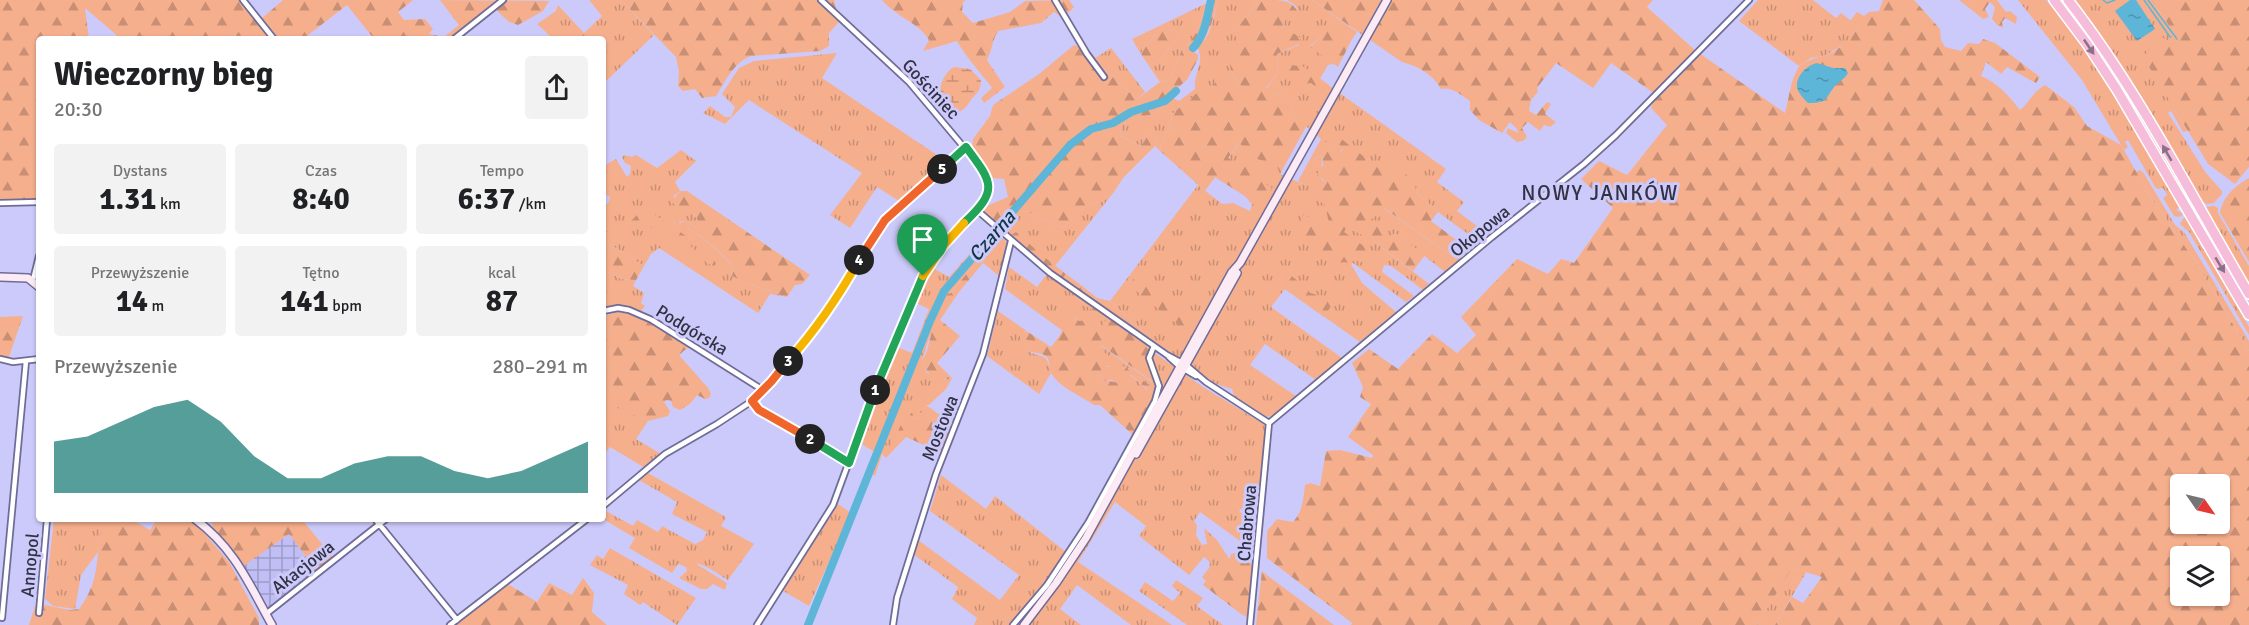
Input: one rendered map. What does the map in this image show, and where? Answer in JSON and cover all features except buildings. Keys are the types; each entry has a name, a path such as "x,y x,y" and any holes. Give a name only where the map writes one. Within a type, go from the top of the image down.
{"highway":[{"path":"2054,0 2106,72 2249,315"},
{"path":"2068,0 2115,66 2249,294"}],"main road":[{"path":"1024,625 1076,553 1229,288 1240,263 1387,0"},
{"path":"0,278 21,276 36,284"},
{"path":"202,522 229,551 270,624"}],"street":[{"path":"243,0 272,36"},
{"path":"458,36 503,0"},
{"name":"Gościniec","path":"821,0 909,82 966,147 983,170 988,183 986,198 978,211"},
{"path":"1055,0 1087,54 1104,77"},
{"name":"Okopowa","path":"1269,423 1492,237 1584,164 1616,135 1749,0"},
{"path":"606,503 665,454 752,401 803,344 885,220 966,147"},
{"path":"0,203 36,202"},
{"path":"757,625 833,505 880,377 923,276 943,246 978,211 1050,273 1269,423"},
{"name":"Mostowa","path":"893,625 897,598 936,474 983,354 1011,241"},
{"path":"33,280 36,268"},
{"name":"Podgórska","path":"606,310 618,308 629,310 652,320 763,390"},
{"path":"1013,625 1047,585 1088,523 1155,401 1159,386 1149,358 1154,346"},
{"path":"0,359 13,362 36,359"},
{"path":"2,618 26,361"},
{"path":"752,401 759,410 849,463"},
{"name":"Chabrowa","path":"1250,625 1269,423"},
{"name":"Annopol","path":"39,613 47,522"},
{"name":"Akacjowa","path":"266,614 382,522"},
{"path":"450,625 583,522"},
{"path":"380,524 457,620"}],"shaded area":[{"path":"289,534 319,574 271,610 242,567"}],"green space":[{"path":"0,0 247,0 262,18 283,0 413,0 398,12 404,20 425,19 433,29 429,34 439,36 372,36 347,5 307,36 118,36 85,8 89,36 36,36 36,202 0,203"},
{"path":"440,0 549,1 543,11 518,25 509,22 494,8 457,36 445,36 459,25"},
{"path":"589,0 621,0 654,35 606,81 606,36 550,36 537,24 556,11 558,5 584,33 602,16"},
{"path":"621,0 834,0 839,22 829,33 829,46 820,51 751,56 739,63 716,96 702,98 695,89 683,91 678,86 679,71 676,57"},
{"path":"882,0 966,0 963,2 962,12 973,23 1010,12 1025,1 1069,0 1074,7 1063,18 1054,12 1041,23 998,31 987,60 1005,87 984,103 981,98 992,88 957,41 923,51 929,40 925,34 893,11"},
{"path":"1208,0 1218,0 1202,45 1199,43 1192,50 1198,55 1198,59 1187,80 1176,89 1173,98 1154,114 1132,119 1121,126 1120,136 1141,146 1149,134 1158,139 1155,146 1123,178 1114,192 1101,202 1085,206 1063,228 1026,211 1018,213 1013,222 998,226 983,212 989,205 1008,197 1004,179 991,178 972,155 973,139 990,116 993,105 1039,74 1074,45 1088,49 1106,71 1137,99 1160,82 1169,80 1180,56 1196,33"},
{"path":"1218,0 1269,0 1271,5 1259,1 1234,32 1240,41 1231,70 1241,86 1210,89 1172,114 1171,123 1159,150 1155,146 1158,139 1149,134 1141,146 1120,136 1121,126 1132,119 1154,114 1173,98 1179,101 1195,89 1200,62 1197,47 1202,44 1209,33"},
{"path":"1260,0 1270,5 1269,0 1289,3 1301,18 1286,18 1283,27 1301,38 1299,44 1277,54 1278,73 1266,88 1277,96 1285,97 1292,106 1294,116 1307,125 1280,174 1276,164 1257,159 1239,143 1228,158 1242,167 1250,163 1257,166 1255,178 1272,188 1263,204 1252,204 1245,196 1215,177 1205,191 1159,150 1171,123 1172,114 1203,88 1210,89 1221,76 1237,88 1241,86 1231,70 1227,51 1240,42 1233,33"},
{"path":"1287,0 1312,0 1357,32 1351,41 1332,28 1310,46 1334,64 1328,65 1320,79 1446,169 1437,182 1464,202 1457,211 1489,235 1480,243 1438,212 1416,192 1343,148 1340,152 1321,139 1294,116 1292,106 1285,97 1277,96 1266,89 1278,73 1277,54 1299,45 1283,27 1286,18 1300,18 1296,6"},
{"path":"1312,0 1653,0 1647,7 1696,51 1785,113 1791,85 1800,65 1839,48 1859,27 1850,21 1857,12 1864,16 1869,12 1879,11 1883,0 1914,0 1940,29 1941,40 1945,47 1961,51 1968,43 1979,44 1983,39 1995,43 2040,77 2036,83 2007,67 2001,74 1986,62 1981,76 1993,82 2020,110 2037,90 2045,85 2074,107 2087,126 2121,145 2151,198 2195,261 2249,351 2249,625 1775,625 1792,597 1803,603 1822,577 1792,568 1757,625 1351,625 1352,623 1267,558 1267,531 1277,519 1293,522 1301,509 1305,485 1310,483 1320,486 1326,451 1340,450 1372,458 1373,455 1348,437 1371,404 1360,397 1363,387 1352,363 1369,349 1398,369 1432,334 1457,353 1476,335 1461,317 1517,259 1548,274 1561,259 1574,263 1613,208 1581,179 1599,161 1627,175 1667,125 1651,108 1655,94 1611,63 1593,88 1556,63 1537,88 1538,92 1531,100 1529,111 1536,115 1547,102 1551,104 1545,114 1556,122 1550,127 1544,125 1540,131 1528,122 1522,128 1527,137 1517,142 1506,133 1508,128 1518,133 1510,122 1502,133 1479,120 1470,110 1470,101 1452,90 1441,89 1434,79 1402,62"},
{"path":"1758,0 1813,0 1836,18 1841,13 1859,27 1848,42 1824,56 1811,58 1799,66 1739,21"},
{"path":"1959,0 1997,0 2006,12 2010,11 2017,17 2016,24 2005,18 2002,22 2003,28 1997,25 1992,19 1995,7 1990,2 1985,9 1989,17 1983,19"},
{"path":"2018,0 2046,0 2066,24 2102,74 2134,127 2180,207 2176,210 2184,214 2179,217 2174,216 2163,198 2167,195 2163,188 2155,187 2128,140 2125,142 2128,147 2124,150 2082,80"},
{"path":"2058,0 2063,0 2108,64 2193,206 2191,208"},
{"path":"2074,0 2151,0 2175,34 2167,41 2161,37 2174,108 2188,131 2183,132 2171,111 2168,113 2206,173 2222,191 2214,203 2207,204 2201,201 2136,90"},
{"path":"2151,0 2249,0 2249,167 2235,184 2208,164 2143,57 2161,36 2167,41 2175,34"},
{"path":"1207,3 1196,33 1180,56 1169,80 1160,82 1149,66 1162,58 1180,34 1156,33 1144,46 1141,54 1132,39"},
{"path":"1172,26 1176,27 1180,34 1162,58 1149,66 1141,54 1144,46 1156,33"},
{"path":"1332,27 1351,41 1338,67 1310,47"},
{"path":"1111,48 1145,92 1137,99 1095,58"},
{"path":"837,53 822,78 946,161 899,201 877,187 850,228 830,215 862,173 749,100 725,124 703,113 710,106 725,117 731,117 735,107 722,94 739,68 754,61"},
{"path":"1292,65 1304,67 1329,85 1322,98 1312,93 1315,86 1311,83 1294,79 1286,70"},
{"path":"954,67 970,69 981,80 981,84 967,106 953,114 947,112 943,107 940,91 942,81"},
{"path":"1252,125 1286,154 1279,171 1280,174 1305,185 1308,167 1322,156 1321,179 1327,183 1323,187 1334,194 1333,186 1342,179 1459,261 1445,272 1395,233 1391,237 1382,230 1375,242 1429,284 1423,290 1391,266 1384,265 1382,272 1414,296 1406,302 1353,263 1351,264 1362,283 1396,312 1360,342 1285,289 1271,307 1342,358 1316,380 1265,344 1250,365 1296,396 1273,415 1267,417 1234,396 1232,389 1216,384 1152,340 1110,301 1198,185 1222,204 1233,203 1250,211 1252,204 1245,196 1215,177"},
{"path":"1339,137 1382,171 1393,166 1404,172 1415,184 1416,192 1438,212 1431,221 1471,251 1459,261 1384,208 1389,223 1377,215 1370,220 1391,237 1395,233 1425,255 1413,271 1375,242 1347,227 1344,232 1365,247 1371,257 1367,263 1353,260 1351,264 1344,262 1336,264 1321,252 1324,246 1317,239 1308,245 1300,239 1305,228 1300,225 1303,215 1329,223 1325,205 1314,197 1313,190 1317,185 1323,187 1327,183 1317,174 1323,165 1322,156 1309,165 1305,175 1309,181 1305,185 1298,181 1321,139 1341,152 1343,148 1333,139"},
{"path":"681,150 696,161 675,182 680,191 674,196 675,205 690,211 699,224 696,227 685,221 673,223 691,231 714,247 734,267 732,276 787,297 770,294 758,313 659,248 651,254 644,266 606,242 606,204 610,197 606,195 606,164 616,159 627,177 631,166 625,163 622,157 636,155 657,168"},
{"path":"2139,170 2143,172 2175,225 2184,232 2249,341 2249,351 2195,261 2151,198 2136,172"},
{"path":"2249,178 2249,262 2220,213 2230,192"},
{"path":"680,191 687,191 810,275 802,284 795,285 787,297 732,276 734,267 714,247 699,235 673,223 675,220 680,223 685,221 696,227 699,224 691,212 671,202"},
{"path":"1114,192 1055,266 998,226 1013,222 1018,212 1026,211 1063,228 1085,206 1101,202"},
{"path":"2205,207 2218,208 2218,213 2249,266 2249,283"},
{"path":"643,209 648,210 692,240 691,247 716,263 714,267 642,222 636,228 625,230 625,227"},
{"path":"2185,216 2249,327 2249,335 2189,232 2180,224"},
{"path":"992,229 1008,243 999,276 983,263 978,269 973,266 949,295 928,341 922,361 927,373 946,380 952,378 946,389 929,405 926,405 918,419 913,418 913,414 902,408 903,421 890,449 882,454 875,476 870,473 918,356 915,355 876,453 860,443 897,347 912,353 929,309 916,303 933,268 949,277"},
{"path":"1016,232 1066,274 1062,279 1038,262 1010,236"},
{"path":"606,242 644,266 636,280 621,279 606,271"},
{"path":"973,266 978,269 940,320 960,336 937,363 952,378 937,379 926,370 922,361 927,351 936,315 948,293 950,294"},
{"path":"1009,267 1037,287 1047,274 1059,282 1066,274 1081,285 1074,297 1107,320 1101,327 1088,321 1079,321 1075,317 1064,325 1063,331 1005,289"},
{"path":"606,271 621,279 636,280 633,286 644,293 641,303 645,306 640,313 613,309 606,306"},
{"path":"1286,272 1306,287 1310,293 1333,303 1324,317 1285,289 1282,280"},
{"path":"1135,277 1142,279 1172,304 1170,311 1193,326 1189,334 1129,285"},
{"path":"1081,285 1097,298 1110,301 1152,340 1147,347 1149,349 1147,359 1155,382 1101,345 1098,348 1151,386 1148,390 1131,375 1118,376 1109,366 1103,368 1098,374 1103,381 1122,385 1147,407 1133,435 1100,405 1094,405 1059,383 1051,373 1046,356 1025,350 1032,341 1020,338 1020,332 1028,332 1051,347 1061,333 1063,326 1060,317 1064,311 1068,311 1079,321 1088,320 1101,327 1106,320 1074,297"},
{"path":"998,311 1028,332 1024,331 1032,341 1026,350 1043,356 1047,361 1051,373 1039,394 987,356"},
{"path":"618,312 640,316 691,345 679,355 708,388 711,394 709,398 705,399 697,395 690,404 680,410 673,407 671,401 667,400 664,402 670,411 668,416 648,421 613,406 606,416 606,315"},
{"path":"23,316 9,357 0,358 0,317"},
{"path":"1100,345 1152,382 1147,359 1149,349 1203,387 1267,426 1258,505 1247,503 1239,511 1257,526 1254,551 1200,512 1194,521 1197,525 1196,535 1202,545 1207,544 1204,528 1217,540 1230,560 1226,568 1206,581 1202,577 1209,568 1210,562 1204,557 1189,575 1139,536 1146,526 1115,502 1078,562 1172,625 1131,625 1077,585 1060,609 1081,625 1027,625 1075,560 1150,432 1070,558 1022,625 974,625 977,618 952,599 958,587 913,554 918,540 1000,600 1019,575 930,511 941,475 986,509 995,496 1066,552 1103,494 1147,407 1112,380 1103,381 1098,374 1103,367 1116,368 1133,377 1147,390 1151,386 1098,349"},
{"path":"613,405 648,421 636,439 661,454 645,468 610,447 606,452 607,416"},
{"path":"926,405 954,425 945,441 942,453 906,437 886,458 882,454 893,443 903,421 900,414 902,407 913,414 913,418 918,419"},
{"path":"648,473 726,517 721,526 754,544 728,580 697,563 727,583 725,590 713,584 707,589 701,589 679,578 687,571 686,567 678,564 672,573 629,548 635,538 606,521 606,511 633,526 637,520 658,532 662,526 695,544 703,540 707,532 672,514 677,502 639,480"},
{"path":"838,504 851,513 809,606 783,591"},
{"path":"54,522 103,522 98,552 81,575 75,609 53,606 45,599"},
{"path":"103,522 136,522 150,530 155,522 192,522 229,562 259,618 259,625 29,625 35,606 40,604 70,610 79,609 95,577"},
{"path":"210,522 304,522 336,561 319,574 289,534 242,567 219,534 211,529 213,524"},
{"path":"610,548 696,598 677,625 643,602 640,605 624,594 628,585 590,565 597,555 603,559"},
{"path":"1235,553 1257,566 1251,619 1203,585 1226,565 1231,554"},
{"path":"1791,568 1807,571 1775,625 1757,625"},
{"path":"1262,571 1268,576 1334,625 1256,625"},
{"path":"583,578 594,593 592,612 607,625 454,625 505,582 537,602 549,583 572,595"},
{"path":"1176,580 1203,598 1197,606 1223,625 1187,625 1139,591 1145,582 1173,601 1180,593 1172,586"}],"water":[{"path":"2130,0 2136,0 2155,29 2137,41 2115,11"},
{"path":"1817,63 1833,68 1845,68 1848,73 1827,98 1821,102 1808,103 1801,96 1797,83 1803,72"}],"waterway":[{"name":"Czarna","path":"1193,48 1203,32 1211,0"},
{"path":"2103,0 2107,3 2115,0"},
{"path":"2144,0 2170,37"},
{"path":"2148,0 2177,39"},
{"name":"Czarna","path":"808,625 944,291 1070,145 1091,129 1113,123 1131,112 1165,101 1176,91"}],"district":[{"name":"NOWY JANKÓW","path":"1600,193"}],"route":[{"path":"966,147 988,180 986,198 978,211 943,246 923,276 880,377 849,463 754,405 752,401 803,344 885,220 966,147"}]}
